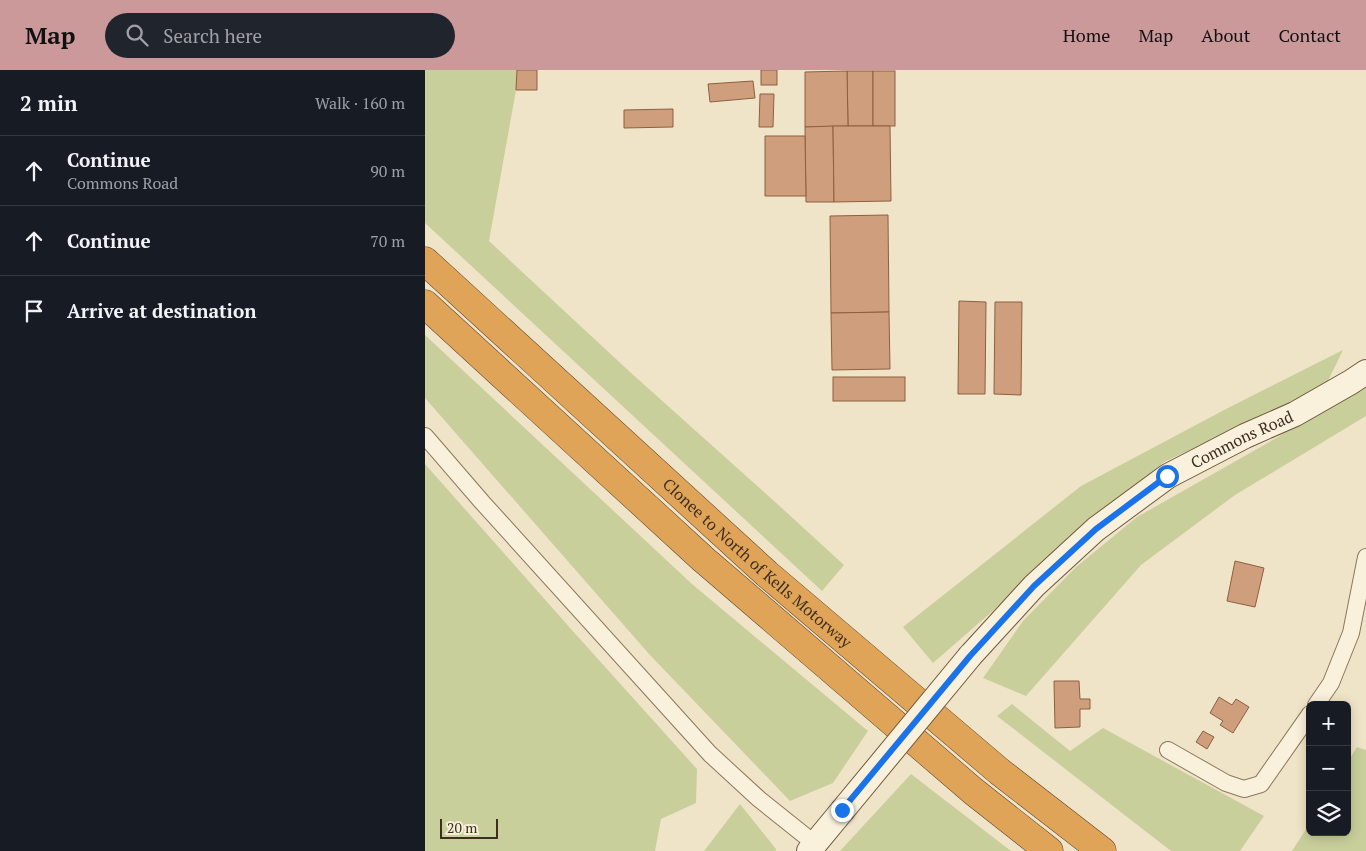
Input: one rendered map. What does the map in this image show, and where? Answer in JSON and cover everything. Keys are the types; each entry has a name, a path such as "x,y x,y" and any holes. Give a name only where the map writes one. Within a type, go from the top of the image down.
{"highway":[{"name":"Clonee to North of Kells Motorway","path":"425,261 767,574 1000,772 1102,851"},
{"name":"Clonee to North of Kells Motorway","path":"425,304 703,559 973,791 1049,851"}],"street":[{"name":"Commons Road","path":"812,847 970,656 1034,586 1096,529 1167,476 1245,436 1295,414 1366,372"},
{"path":"425,436 482,502 710,754 812,847"},
{"path":"1319,701 1331,683 1351,633 1366,557"},
{"path":"1167,750 1226,783 1244,789 1261,784 1306,720"}],"green space":[{"path":"425,70 517,70 516,90 489,241 630,372 844,565 822,591 425,223"},
{"path":"425,335 692,584 868,731 833,783 790,801 649,654 425,398"},
{"path":"1343,350 1325,387 1164,462 933,663 903,627 1081,486 1226,409"},
{"path":"1366,380 1366,416 1235,495 1141,565 1026,696 983,678 1023,621 1076,567 1137,517 1278,437"},
{"path":"425,464 697,769 696,803 661,819 655,851 425,851"},
{"path":"1012,704 1070,751 1103,728 1264,816 1240,851 1171,851 997,716"},
{"path":"1357,747 1366,750 1366,851 1292,851 1306,829 1306,836 1351,836 1351,757"},
{"path":"911,774 1011,851 840,851"},
{"path":"740,804 776,851 704,851"}],"building":[{"path":"517,70 537,70 537,90 516,90"},
{"path":"761,70 777,70 777,85 761,85"},
{"path":"847,71 873,71 873,126 848,126"},
{"path":"847,71 848,126 805,127 805,72"},
{"path":"873,71 895,71 895,126 873,126"},
{"path":"753,81 755,98 710,102 708,84"},
{"path":"760,94 774,94 773,127 759,127"},
{"path":"673,109 673,127 624,128 624,110"},
{"path":"833,126 834,202 806,202 805,127"},
{"path":"833,126 890,126 891,201 834,202"},
{"path":"765,136 805,136 806,196 765,196"},
{"path":"888,215 889,312 831,313 830,216"},
{"path":"959,301 986,302 985,394 958,394"},
{"path":"995,302 1022,302 1021,395 994,394"},
{"path":"889,312 890,369 832,370 831,313"},
{"path":"833,377 905,377 905,401 833,401"},
{"path":"1235,561 1264,568 1255,607 1227,601"},
{"path":"1054,681 1079,681 1080,699 1090,699 1090,709 1080,709 1080,727 1055,728"},
{"path":"1219,697 1232,705 1236,699 1249,707 1233,733 1220,725 1223,721 1210,713"},
{"path":"1203,731 1214,737 1207,749 1196,742"}],"route":[{"path":"842,810 970,656 1034,586 1096,529 1167,476"}]}
